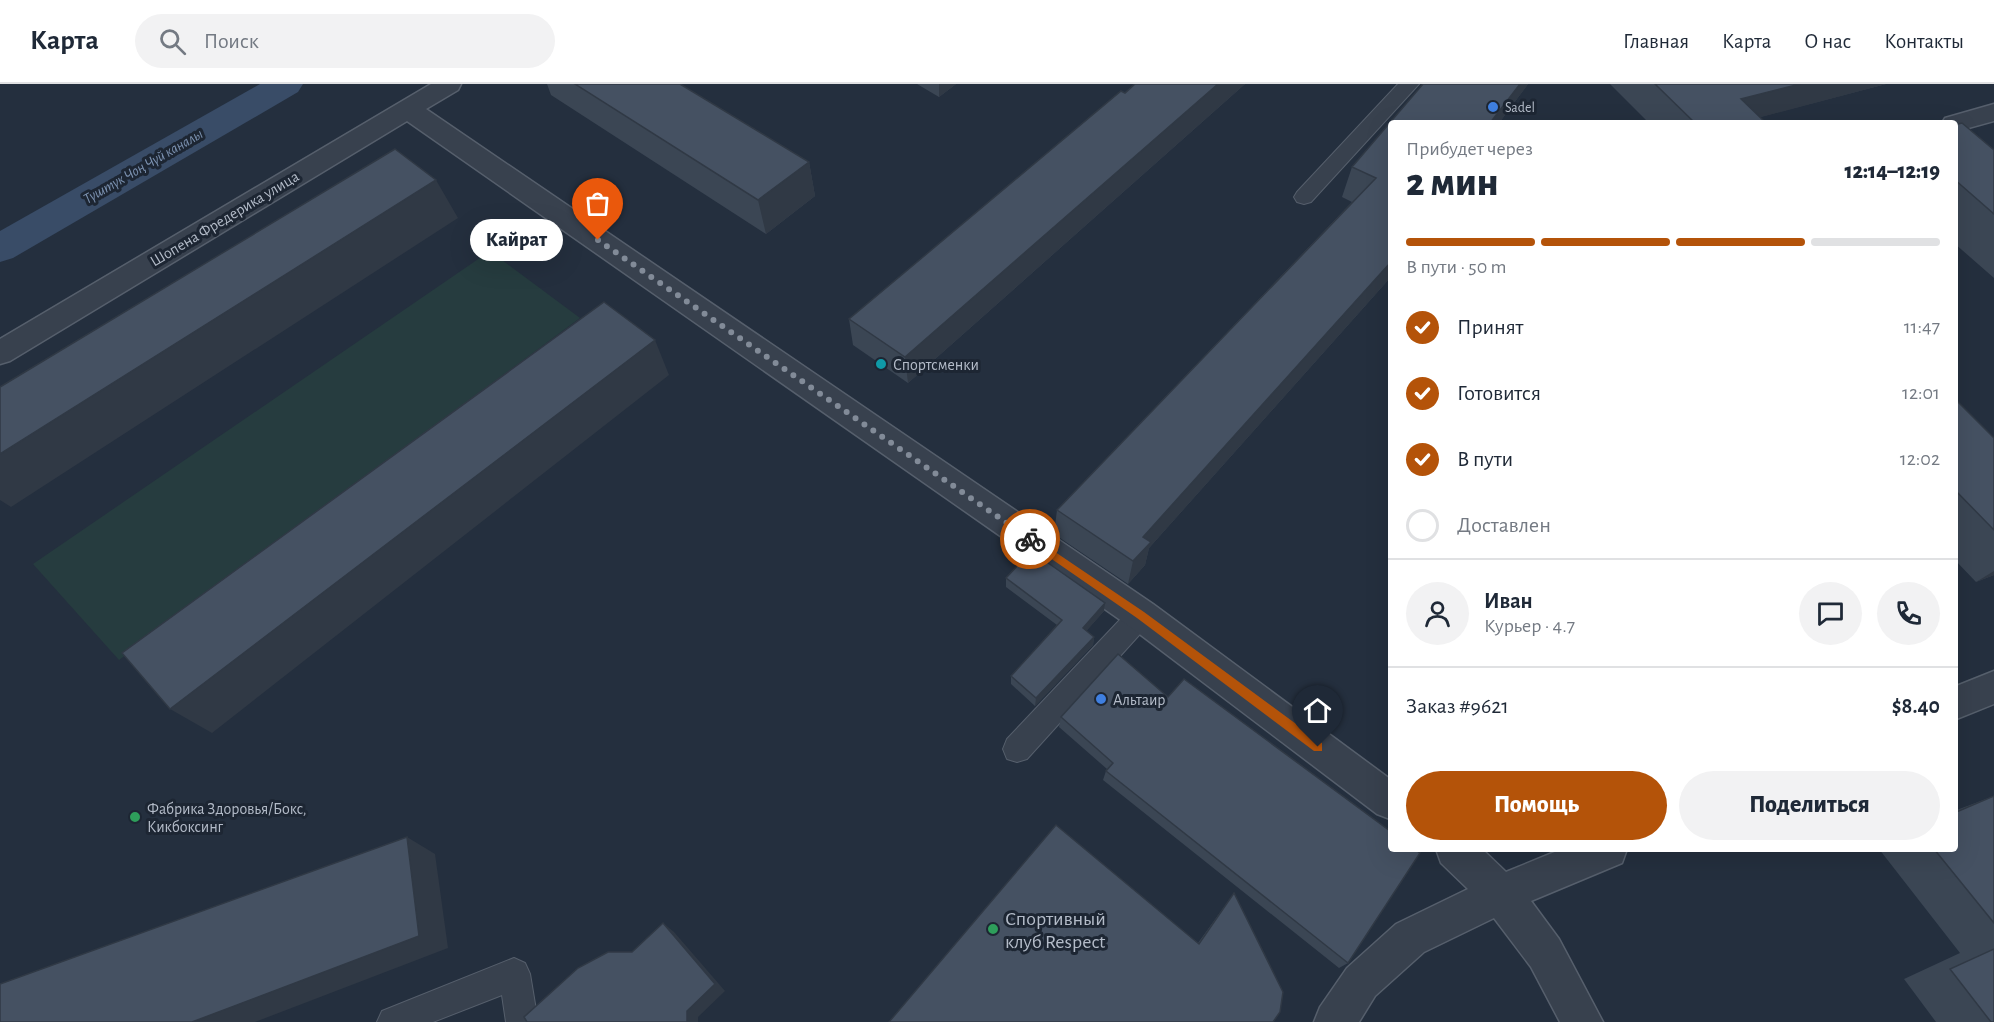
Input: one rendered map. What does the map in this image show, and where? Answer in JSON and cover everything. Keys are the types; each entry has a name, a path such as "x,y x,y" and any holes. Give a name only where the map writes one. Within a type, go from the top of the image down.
{"street":[{"name":"Шопена Фредерика улица","path":"0,353 449,84"},
{"path":"406,109 435,126 1141,615 1388,800"},
{"path":"1958,123 1994,112"},
{"path":"1958,702 1994,687"},
{"path":"1458,852 1501,894 1545,953 1582,1022"},
{"path":"1335,1022 1361,982 1410,938 1501,894 1601,852"}],"lane":[{"path":"1304,197 1409,84"},
{"path":"1017,749 1141,615"},
{"path":"393,1022 514,974 522,1022"}],"green space":[{"path":"490,251 580,318 119,660 33,564"}],"building":[{"path":"575,84 680,84 809,162 758,200"},
{"path":"1135,84 1218,84 905,357 849,319 1121,91 1125,93"},
{"path":"1423,84 1520,84 1492,120 1392,120"},
{"path":"1655,84 1800,84 1741,99 1763,120 1692,120"},
{"path":"1962,123 1994,150 1994,214 1958,182 1958,124"},
{"path":"1388,125 1388,265 1143,537 1151,542 1133,561 1057,510 1376,178 1352,167"},
{"path":"395,149 436,180 0,454 0,387"},
{"path":"604,302 655,340 170,709 122,653"},
{"path":"1958,402 1994,438 1994,530 1958,493"},
{"path":"1031,551 1105,603 1083,628 1094,637 1036,698 1011,676 1062,620 1006,578"},
{"path":"1118,654 1168,697 1184,679 1388,830 1388,852 1420,853 1348,963 1106,771 1113,763 1061,717"},
{"path":"1994,796 1994,923 1936,852 1958,852 1958,811"},
{"path":"1056,825 1199,944 1234,893 1283,992 1280,1012 1273,1022 889,1022"},
{"path":"407,837 419,936 192,1022 0,1022 0,984"},
{"path":"663,923 715,984 687,1011 687,1022 527,1022 524,1017 578,968 608,952 632,952"},
{"path":"1994,949 1994,1022 1991,1022 1950,969"}],"waterway":[{"name":"Түштүк Чоң Чүй каналы","path":"0,248 286,84"}],"way so far":[{"path":"598,240 1030,539"}],"place":[{"name":"Sadel","path":"1493,107"},
{"name":"Кайрат","path":"598,240"},
{"name":"Спортсменки","path":"881,364"},
{"name":"Альтаир","path":"1101,699"},
{"name":"Фабрика Здоровья/Бокс, Кикбоксинг","path":"135,817"},
{"name":"Спортивный клуб Respect","path":"993,929"}],"route":[{"path":"1030,539 1141,615 1318,747"}]}
